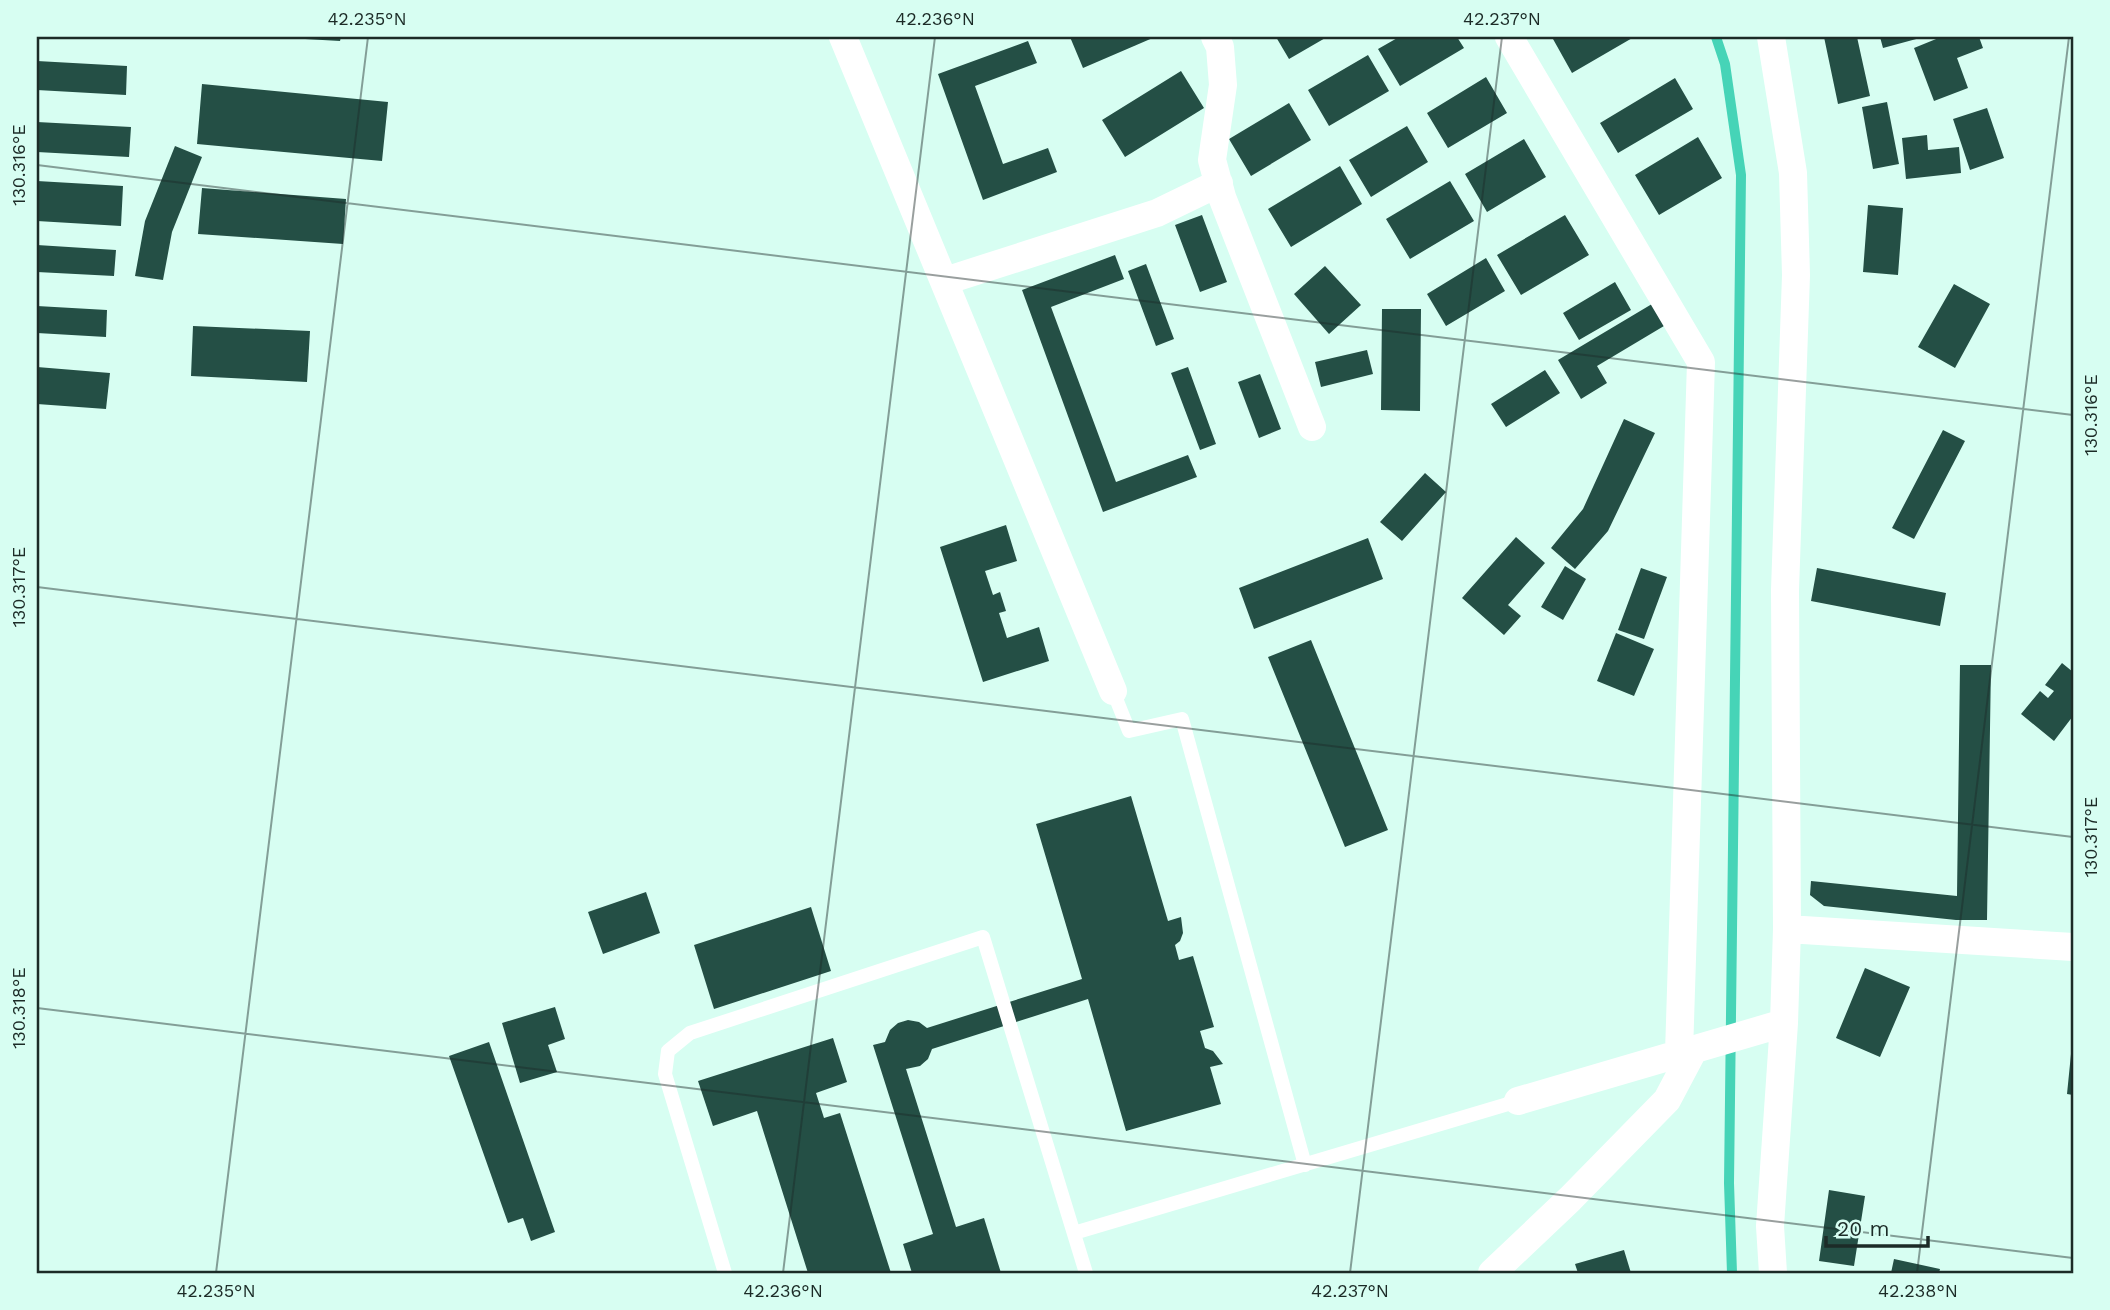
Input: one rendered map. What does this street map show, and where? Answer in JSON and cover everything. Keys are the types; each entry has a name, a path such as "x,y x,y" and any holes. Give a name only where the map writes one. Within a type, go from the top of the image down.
{"street":[{"path":"844,37 1113,691"},
{"path":"1215,37 1220,47 1223,85 1212,160 1227,210 1312,427"},
{"path":"1492,1273 1570,1199 1667,1100 1698,1048 1701,362 1509,37"},
{"path":"1771,37 1793,173 1796,275 1785,590 1787,929 1784,1023 1770,1226 1773,1273"},
{"path":"945,281 1157,213 1219,183"},
{"path":"1787,929 2073,947"},
{"path":"1518,1101 1784,1023"}],"lane":[{"path":"1113,691 1129,731 1182,719 1305,1165"},
{"path":"724,1273 665,1074 668,1051 690,1033 983,937 1086,1273"},
{"path":"1074,1233 1518,1101"}],"building":[{"path":"305,37 341,37 340,41"},
{"path":"1070,37 1155,37 1083,68"},
{"path":"1276,37 1327,37 1289,59"},
{"path":"1399,37 1457,37 1464,48 1400,86 1378,49"},
{"path":"1634,37 1572,73 1553,39"},
{"path":"1824,37 1857,37 1870,96 1838,104"},
{"path":"1880,37 1920,37 1920,38 1883,48"},
{"path":"1941,37 1979,37 1983,48 1957,58 1968,88 1934,101 1914,48"},
{"path":"1028,41 1037,63 975,86 1003,164 1048,148 1057,172 983,200 938,74"},
{"path":"1368,55 1389,91 1329,126 1308,90"},
{"path":"37,61 127,66 126,95 37,90"},
{"path":"1181,71 1204,108 1125,157 1102,120"},
{"path":"1486,77 1507,113 1448,148 1427,113"},
{"path":"1675,78 1693,109 1618,153 1600,123"},
{"path":"202,84 388,102 382,161 197,144"},
{"path":"1887,102 1899,164 1873,169 1862,107"},
{"path":"1289,103 1311,140 1251,176 1229,139"},
{"path":"1987,108 2004,158 1970,170 1953,119"},
{"path":"37,122 131,127 129,157 37,152"},
{"path":"1407,126 1428,162 1371,197 1349,160"},
{"path":"1927,135 1928,150 1959,147 1961,173 1906,179 1902,138"},
{"path":"1698,137 1722,178 1659,215 1635,175"},
{"path":"1524,139 1546,177 1487,212 1465,174"},
{"path":"175,146 202,157 172,232 163,280 135,276 145,221"},
{"path":"1340,166 1362,204 1291,247 1268,209"},
{"path":"37,181 123,186 121,226 37,221"},
{"path":"1450,181 1474,221 1410,259 1386,219"},
{"path":"202,188 346,199 343,244 198,234"},
{"path":"1868,205 1903,208 1898,275 1863,272"},
{"path":"1202,215 1227,282 1200,292 1175,225"},
{"path":"1565,215 1589,255 1521,295 1497,255"},
{"path":"37,245 116,250 114,276 37,272"},
{"path":"1115,255 1124,279 1051,307 1116,482 1188,455 1197,477 1103,512 1022,290"},
{"path":"1486,258 1505,291 1446,326 1427,294"},
{"path":"1146,264 1174,339 1156,346 1128,271"},
{"path":"1325,266 1361,305 1329,334 1294,294"},
{"path":"1615,282 1631,310 1579,340 1563,313"},
{"path":"1954,284 1990,304 1955,368 1918,347"},
{"path":"1662,298 1674,320 1597,366 1607,383 1581,399 1558,360"},
{"path":"37,306 107,310 106,337 37,333"},
{"path":"1382,309 1421,309 1420,411 1381,410"},
{"path":"193,326 310,331 307,382 191,376"},
{"path":"1367,350 1373,374 1321,387 1315,362"},
{"path":"37,367 110,373 106,409 37,404"},
{"path":"1188,367 1216,444 1200,450 1171,373"},
{"path":"1545,370 1560,393 1506,427 1491,404"},
{"path":"1260,374 1281,429 1259,438 1238,382"},
{"path":"1624,419 1655,433 1608,531 1575,569 1551,548 1583,509"},
{"path":"1943,430 1965,441 1914,539 1892,528"},
{"path":"1425,473 1446,492 1402,541 1380,522"},
{"path":"1006,525 1017,561 985,571 993,595 1000,592 1006,611 999,613 1007,638 1039,627 1049,661 983,682 940,547"},
{"path":"1516,537 1545,563 1508,605 1521,616 1504,635 1462,598"},
{"path":"1368,538 1383,579 1254,629 1239,588"},
{"path":"1565,566 1586,579 1563,620 1541,607"},
{"path":"1641,568 1667,577 1644,639 1618,630"},
{"path":"1817,568 1946,593 1940,626 1811,601"},
{"path":"1616,633 1654,649 1634,696 1597,681"},
{"path":"1311,640 1388,830 1345,847 1268,657"},
{"path":"2062,663 2073,672 2073,716 2054,741 2021,714 2040,691 2048,698 2054,691 2045,685"},
{"path":"1960,665 1991,665 1987,920 1956,920 1824,906 1810,895 1811,881 1957,896"},
{"path":"1131,796 1168,921 1181,917 1183,933 1175,945 1179,960 1193,956 1214,1027 1200,1031 1205,1048 1213,1051 1223,1064 1210,1067 1221,1104 1126,1131 1088,999 932,1049 928,1059 920,1066 906,1069 956,1227 984,1218 1001,1273 912,1273 903,1244 933,1234 873,1045 885,1042 890,1030 898,1023 908,1020 919,1022 927,1028 1082,979 1036,824"},
{"path":"646,892 660,933 603,954 588,912"},
{"path":"811,907 831,971 714,1009 694,945"},
{"path":"1865,968 1910,987 1880,1057 1836,1038"},
{"path":"555,1007 565,1039 548,1045 557,1072 520,1083 502,1023"},
{"path":"833,1038 847,1082 816,1093 824,1118 840,1113 891,1273 808,1273 757,1111 713,1126 698,1081"},
{"path":"489,1042 555,1232 531,1241 523,1218 508,1223 449,1056"},
{"path":"2073,1054 2073,1095 2067,1094"},
{"path":"1829,1190 1865,1196 1854,1266 1819,1261"},
{"path":"1624,1250 1631,1273 1578,1273 1575,1264"},
{"path":"1894,1259 1940,1269 1939,1273 1891,1273"}],"waterway":[{"path":"1716,37 1725,64 1741,175 1729,1183 1732,1273"}]}
